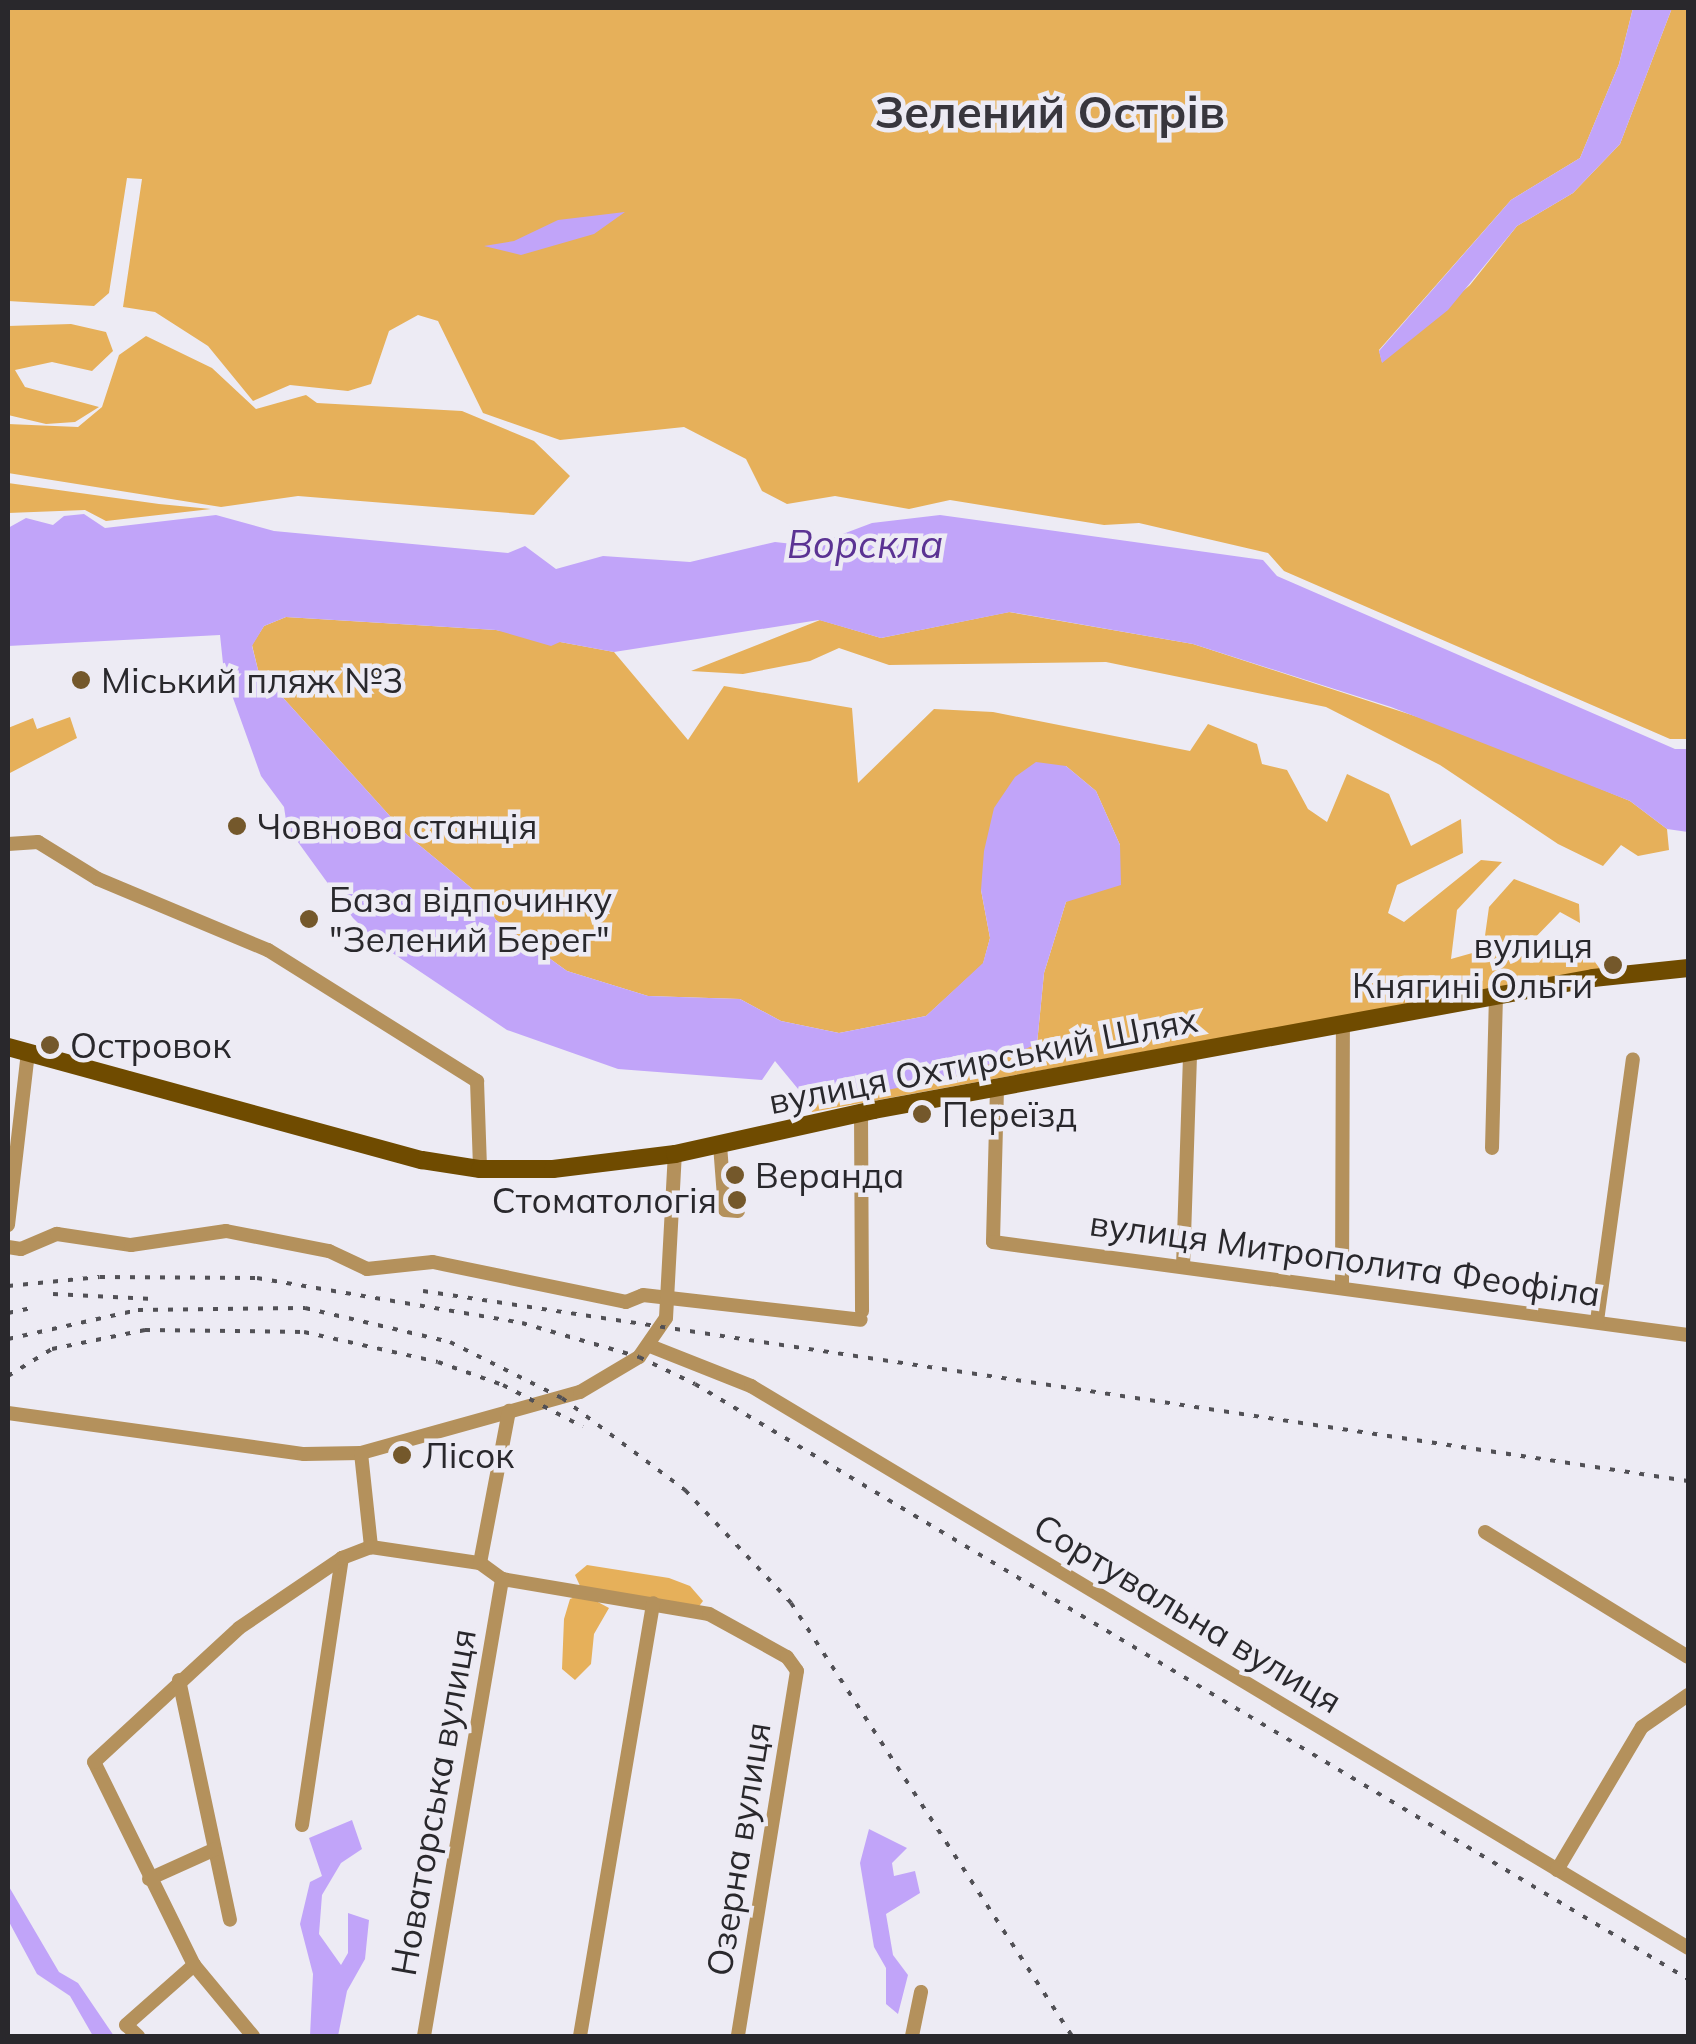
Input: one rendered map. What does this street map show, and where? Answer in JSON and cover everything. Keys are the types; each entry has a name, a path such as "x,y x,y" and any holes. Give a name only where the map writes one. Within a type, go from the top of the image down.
{"main road":[{"name":"вулиця Охтирський Шлях","path":"8,1046 422,1160 480,1169 554,1169 675,1154 862,1112 1496,996 1688,968"}],"street":[{"path":"8,844 38,842 98,880 268,950 476,1081 480,1169"},
{"path":"1492,1148 1496,996"},
{"path":"1342,1288 1343,1024"},
{"path":"8,1225 28,1053"},
{"path":"1183,1267 1190,1054"},
{"path":"1597,1321 1633,1059"},
{"name":"вулиця Митрополита Феофіла","path":"997,1088 992,1242 1688,1336"},
{"path":"8,1247 21,1249 57,1234 132,1245 226,1231 330,1251 367,1269 433,1262 626,1302 643,1294 861,1316 862,1112"},
{"path":"720,1145 725,1210 738,1211"},
{"path":"8,1413 304,1454 362,1453 602,1383 650,1346 669,1298 675,1154"},
{"name":"Сортувальна вулиця","path":"650,1346 751,1386 1688,1948"},
{"path":"480,1564 509,1411"},
{"path":"362,1453 371,1547"},
{"path":"1484,1532 1688,1657"},
{"path":"253,2036 194,1966 94,1772 98,1753 240,1628 342,1558 371,1547 480,1564 502,1578 654,1603 580,2036"},
{"path":"302,1824 342,1558"},
{"name":"Новаторська вулиця","path":"424,2036 502,1578"},
{"name":"Озерна вулиця","path":"654,1603 708,1614 787,1657 796,1671 738,2036"},
{"path":"179,1680 230,1920"},
{"path":"1557,1870 1642,1727 1688,1695"},
{"path":"148,1879 216,1849"},
{"path":"138,2036 126,2024 194,1966"},
{"path":"912,2036 921,1992"}],"shaded area":[{"path":"8,8 1633,8 1619,64 1580,158 1511,200 1379,350 1382,362 1470,285 1517,226 1573,193 1620,144 1672,8 1688,8 1688,739 1670,739 1284,571 1268,553 1139,523 1104,525 950,500 909,509 835,496 787,504 762,491 746,459 684,427 560,440 483,413 438,321 418,315 389,331 371,384 348,391 290,385 253,401 208,346 155,312 123,307 142,179 127,178 109,293 94,306 8,301"},
{"path":"71,324 106,332 113,351 92,371 52,362 15,370 25,387 99,407 75,422 46,424 8,415 8,326"},
{"path":"146,336 212,368 256,409 306,395 317,403 462,411 534,441 570,476 534,515 298,496 221,507 8,473 8,424 78,427 102,407 119,355"},
{"path":"8,483 211,509 106,521 85,510 8,513"},
{"path":"1009,612 1193,644 1461,731 1630,801 1667,829 1669,850 1638,856 1621,845 1603,866 1558,844 1440,765 1326,707 1106,662 889,665 839,648 810,661 743,674 691,671 820,620 881,638"},
{"path":"286,617 496,630 614,652 688,740 724,686 852,708 858,783 934,709 993,712 1190,751 1208,724 1257,744 1262,764 1287,770 1308,809 1327,822 1347,774 1389,794 1411,846 1461,819 1463,853 1397,885 1388,913 1404,922 1481,860 1502,862 1457,910 1451,959 1483,950 1489,907 1514,879 1579,904 1580,923 1560,912 1526,947 1582,944 1600,969 812,1112 791,1074 803,1095 1037,1044 1044,973 1066,902 1120,845 1096,791 1066,766 981,890 990,938 983,964 926,1016 839,1033 781,1021 740,999 648,996 567,971 496,920 481,896 407,835 258,670 252,645 264,626"},
{"path":"70,717 77,738 8,774 8,728 33,718 37,729"},
{"path":"587,1565 669,1578 690,1586 703,1601 697,1609 581,1588 575,1575"},
{"path":"583,1594 609,1608 594,1634 591,1664 575,1680 562,1669 564,1619 570,1599"}],"water":[{"path":"1633,8 1672,8 1620,144 1573,193 1517,226 1448,310 1382,363 1379,351 1511,200 1580,158 1619,64"},
{"path":"625,212 594,234 521,255 484,246 514,241 558,220"},
{"name":"Ворскла","path":"84,514 105,528 216,515 274,531 508,553 525,546 556,569 603,556 690,562 775,542 811,546 872,523 940,515 1263,560 1277,576 1675,749 1688,749 1688,832 1667,829 1630,801 1391,707 1193,644 1010,612 881,638 819,620 614,652 560,642 551,646 496,630 286,617 264,626 252,646 258,670 407,835 481,896 496,920 567,971 648,996 740,999 781,1021 839,1033 926,1016 983,963 990,938 981,890 984,851 994,808 1015,777 1036,762 1066,766 1096,791 1120,845 1121,885 1066,902 1044,973 1037,1044 969,1073 825,1103 803,1095 775,1061 762,1080 618,1069 507,1030 379,944 353,918 287,827 284,807 261,776 224,673 220,635 8,646 8,528 26,518 53,525 64,516"},
{"path":"352,1820 362,1849 341,1863 322,1895 319,1934 341,1965 348,1953 348,1913 369,1920 365,1959 347,1991 338,2036 310,2036 313,1974 300,1924 310,1882 322,1876 309,1838"},
{"path":"869,1829 907,1848 892,1863 894,1876 915,1871 920,1893 886,1914 893,1955 908,1975 898,2014 886,2004 886,1968 874,1947 860,1863"},
{"path":"8,1885 59,1972 78,1983 114,2036 93,2036 70,1996 37,1974 8,1920"}],"railway":[{"path":"8,1286 100,1277 257,1278 522,1323 639,1357 695,1384 1688,1979"},
{"path":"423,1291 1688,1481"},
{"path":"53,1294 153,1299"},
{"path":"8,1313 31,1308"},
{"path":"8,1339 138,1310 305,1308 450,1342 562,1398 685,1490 791,1603 1072,2036"},
{"path":"8,1376 52,1349 145,1330 304,1332 438,1362 503,1385 583,1427"}],"place":[{"name":"Міський пляж №3","path":"81,680"},
{"name":"Човнова станція","path":"237,826"},
{"name":"База відпочинку \"Зелений Берег\"","path":"309,919"},
{"name":"вулиця Княгині Ольги","path":"1613,965"},
{"name":"Островок","path":"50,1045"},
{"name":"Переїзд","path":"922,1114"},
{"name":"Веранда","path":"735,1175"},
{"name":"Стоматологія","path":"737,1200"},
{"name":"Лісок","path":"402,1455"}],"district":[{"name":"Зелений Острів","path":"1050,112"}]}
